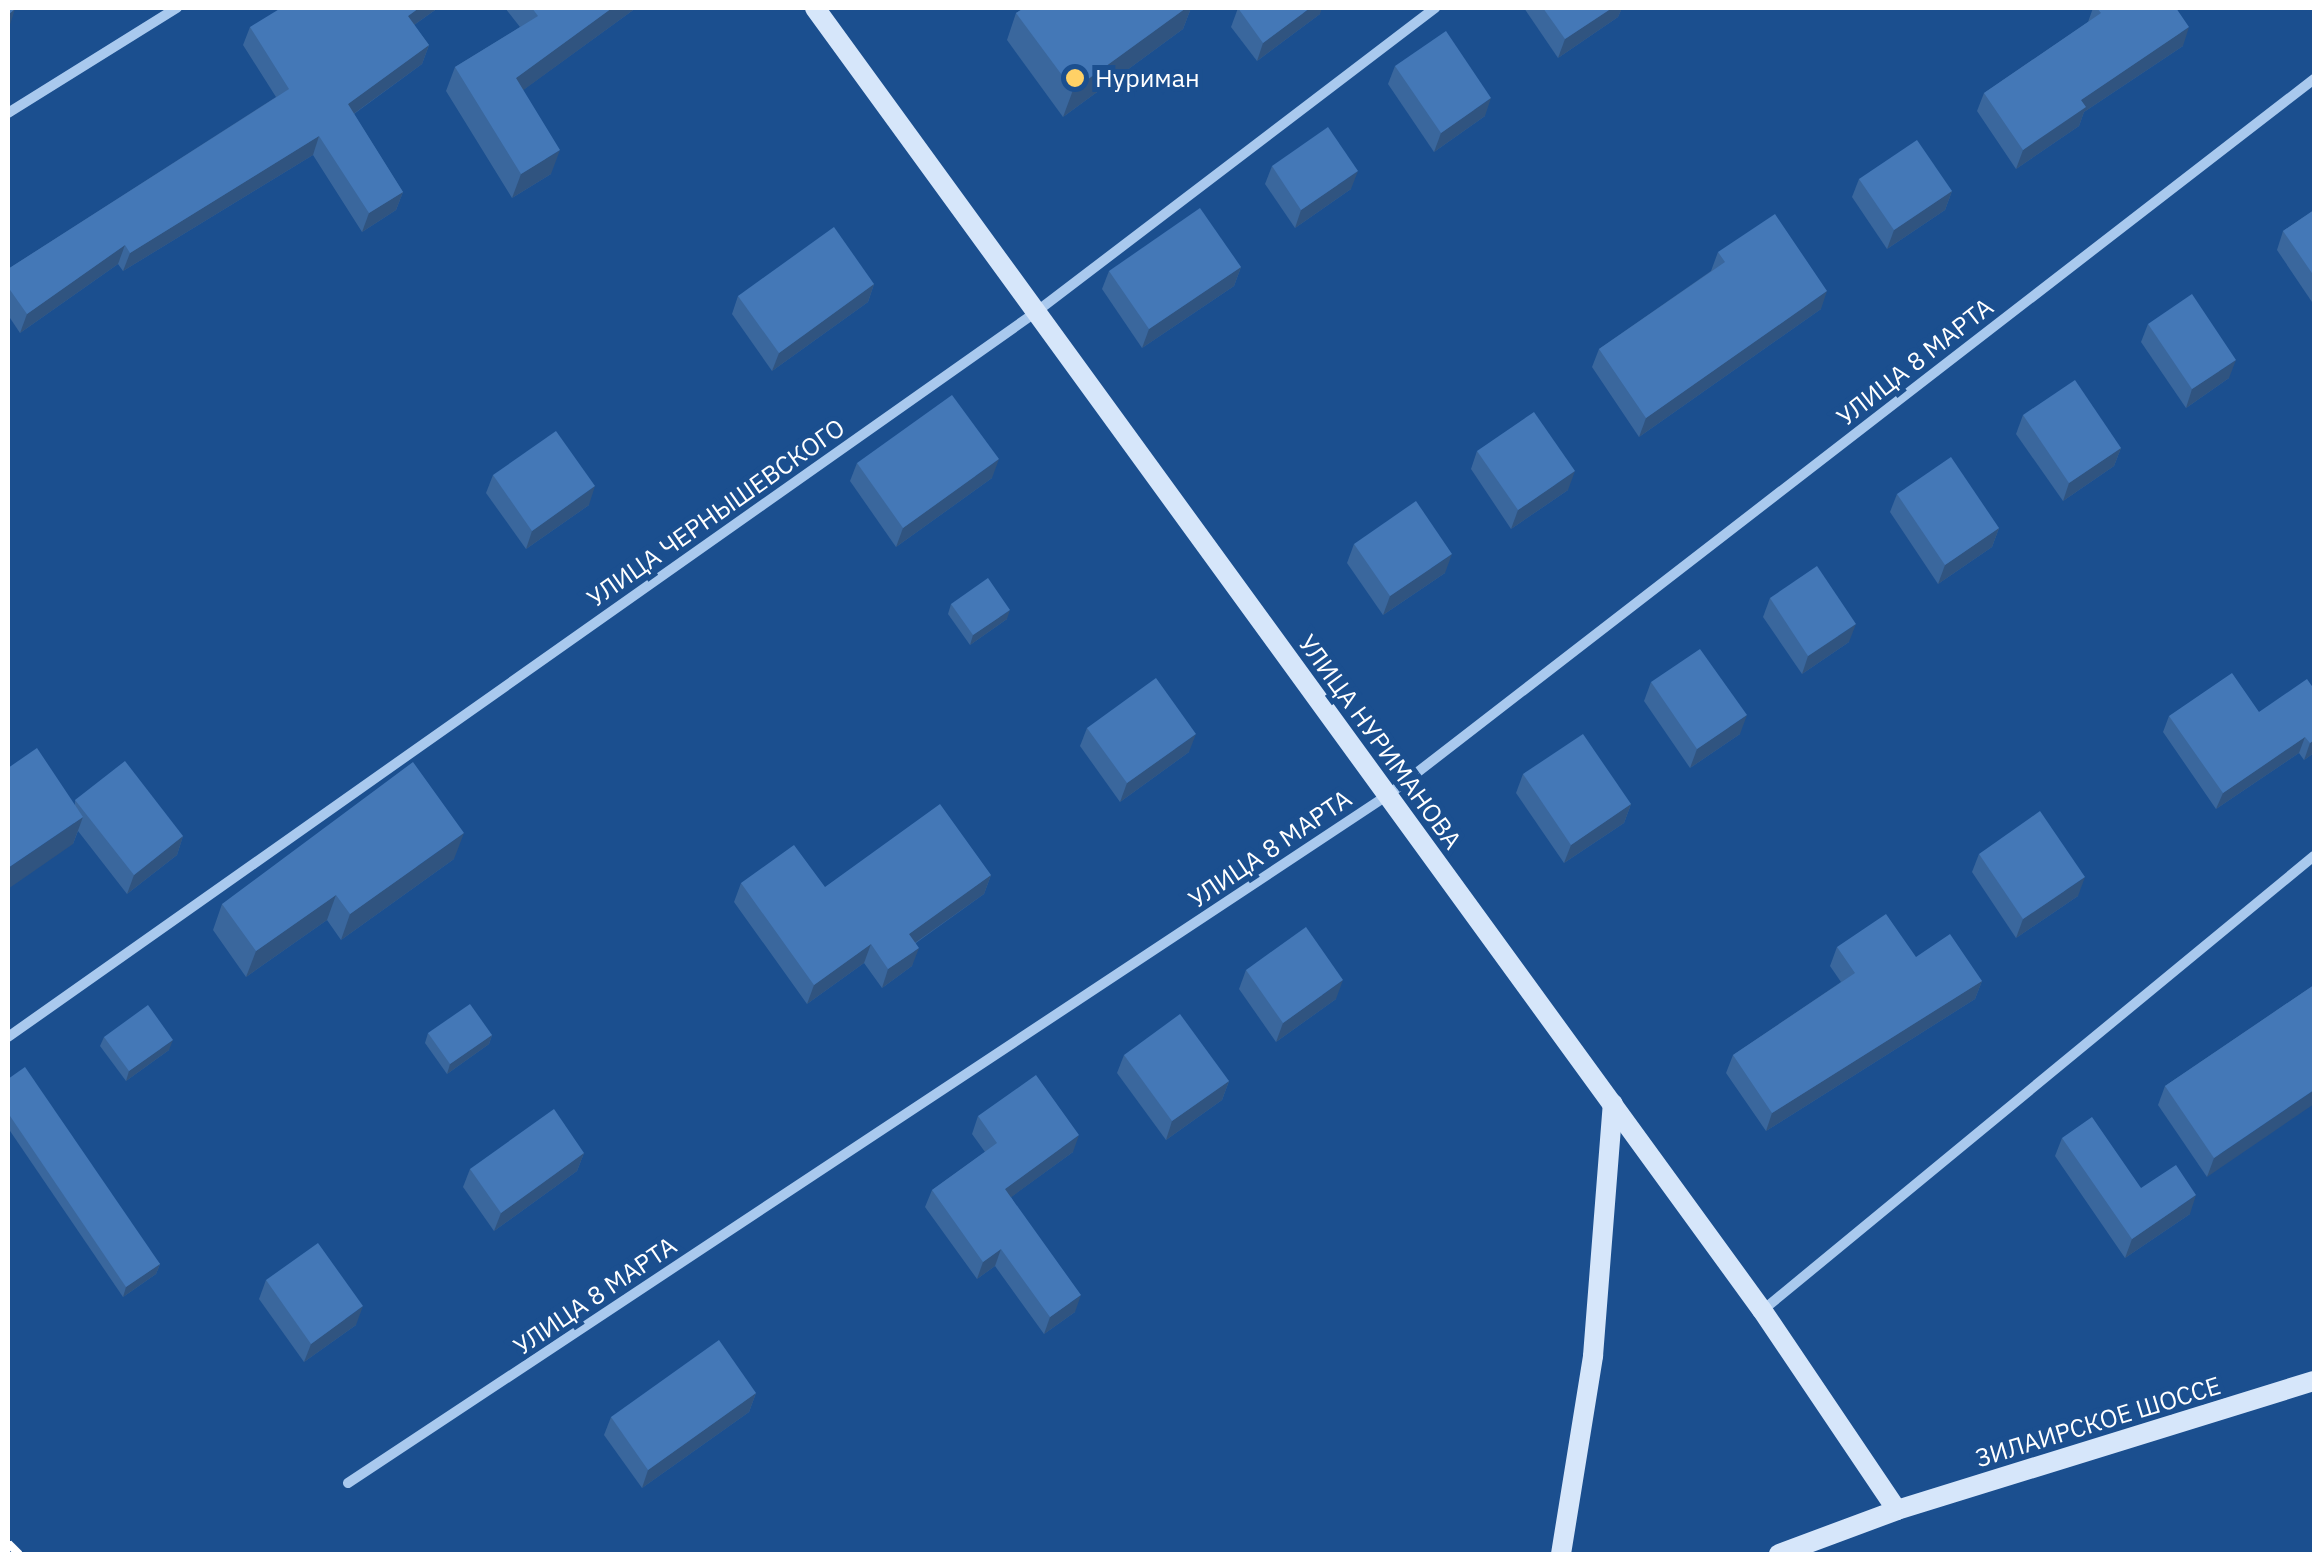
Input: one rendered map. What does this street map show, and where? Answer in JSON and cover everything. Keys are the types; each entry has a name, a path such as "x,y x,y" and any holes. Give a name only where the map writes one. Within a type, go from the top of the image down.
{"main road":[{"name":"УЛИЦА НУРИМАНОВА","path":"815,8 1762,1310 1897,1510"},
{"path":"1561,1554 1593,1356 1613,1104"},
{"name":"ЗИЛАИРСКОЕ ШОССЕ","path":"1779,1554 1897,1510 2314,1381"}],"street":[{"path":"8,113 177,8"},
{"name":"УЛИЦА ЧЕРНЫШЕВСКОГО","path":"8,1036 1036,312 1435,8"},
{"name":"УЛИЦА 8 МАРТА","path":"348,1484 1388,795 2314,79"},
{"path":"1762,1310 2314,856"}],"building":[{"path":"281,8 419,8 408,16 429,45 348,104 403,192 369,213 319,136 130,253 125,245 27,314 8,287 8,269 289,89 250,27"},
{"path":"532,8 612,8 516,78 560,150 521,174 455,67 538,16"},
{"name":"Нуриман","path":"1024,8 1186,8 1073,90 1016,13"},
{"path":"1238,8 1310,8 1263,43"},
{"path":"1543,8 1612,8 1565,39"},
{"path":"2097,8 2176,8 2189,27 2081,100 2086,107 2023,150 1984,93 2101,13"},
{"path":"1446,31 1491,98 1441,133 1395,66"},
{"path":"1328,127 1358,171 1301,210 1272,166"},
{"path":"1917,140 1952,191 1894,230 1859,179"},
{"path":"1200,208 1241,267 1149,329 1109,271"},
{"path":"2314,210 2314,276 2283,231"},
{"path":"1775,214 1827,291 1646,418 1599,349 1725,262 1718,252"},
{"path":"834,227 874,284 779,353 738,296"},
{"path":"2192,294 2236,360 2192,389 2148,324"},
{"path":"2075,380 2121,448 2069,483 2023,415"},
{"path":"952,395 999,459 903,528 857,463"},
{"path":"1534,412 1575,471 1518,510 1477,451"},
{"path":"556,431 595,486 532,531 493,475"},
{"path":"1951,457 1999,528 1945,565 1897,494"},
{"path":"1416,501 1452,554 1390,596 1354,544"},
{"path":"1817,566 1856,624 1808,656 1770,598"},
{"path":"988,578 1010,610 973,635 951,604"},
{"path":"1700,649 1747,715 1697,749 1651,682"},
{"path":"2232,673 2259,712 2307,679 2314,689 2314,740 2310,743 2305,737 2223,793 2169,716"},
{"path":"1156,678 1196,734 1127,783 1087,728"},
{"path":"1583,734 1631,804 1571,845 1523,774"},
{"path":"37,748 83,817 8,868 8,768"},
{"path":"125,761 183,836 134,875 75,800"},
{"path":"413,762 464,833 350,914 336,895 256,951 222,904"},
{"path":"940,804 991,875 909,934 919,948 888,969 871,944 814,985 741,883 794,845 825,887"},
{"path":"2040,811 2085,877 2023,919 1979,854"},
{"path":"1886,914 1916,957 1950,934 1982,981 1772,1113 1733,1055 1855,973 1837,947"},
{"path":"1306,927 1343,980 1283,1023 1246,970"},
{"path":"2314,985 2314,1090 2214,1158 2165,1086"},
{"path":"470,1004 492,1035 450,1064 428,1033"},
{"path":"148,1005 173,1040 129,1071 104,1037"},
{"path":"1180,1014 1229,1081 1172,1121 1124,1055"},
{"path":"25,1067 160,1264 126,1287 8,1113 8,1079"},
{"path":"1036,1075 1079,1135 1005,1189 1081,1295 1050,1317 1001,1249 983,1262 932,1190 997,1143 978,1116"},
{"path":"554,1109 584,1153 501,1213 470,1169"},
{"path":"2092,1117 2141,1188 2176,1165 2196,1195 2132,1239 2062,1138"},
{"path":"318,1243 363,1306 311,1344 266,1280"},
{"path":"719,1340 756,1393 648,1470 611,1417"}],"railway":[{"path":"8,1543 19,1554"}],"place":[{"name":"Нуриман","path":"1075,78"}]}
